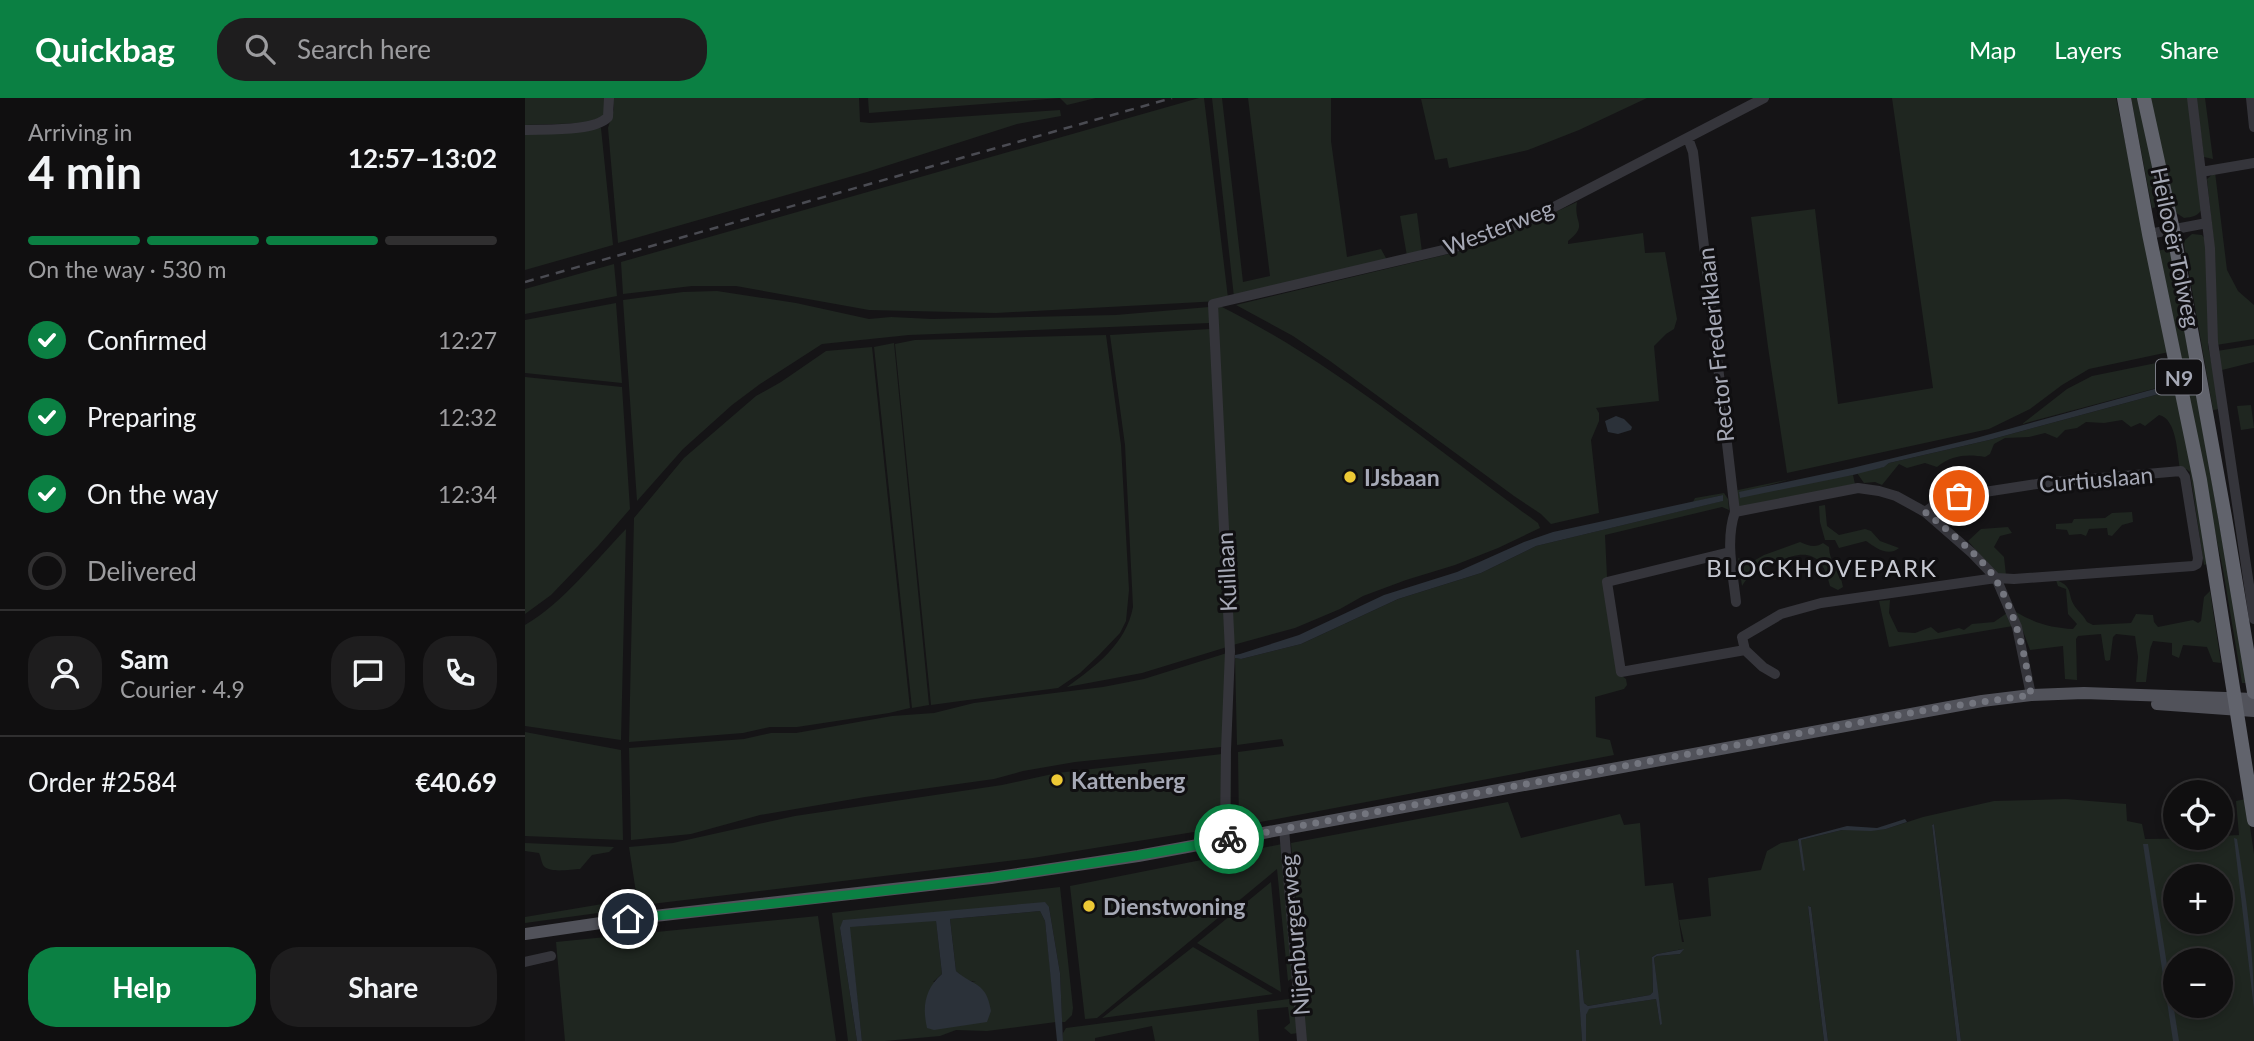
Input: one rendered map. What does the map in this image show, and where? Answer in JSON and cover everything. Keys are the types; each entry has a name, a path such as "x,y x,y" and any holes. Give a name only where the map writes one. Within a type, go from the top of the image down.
{"highway":[{"name":"Heilooër Tolweg","path":"2124,98 2200,480 2254,820"},
{"name":"Heilooër Tolweg","path":"2144,98 2173,230 2254,692"}],"main road":[{"path":"525,934 628,919 991,877 1138,856 1226,834 1284,829 1982,701 2031,695 2084,693 2237,704 2254,711"},
{"path":"2237,704 2254,699"}],"street":[{"path":"525,130 591,126 604,122 608,117 609,98"},
{"name":"Westerweg","path":"1213,304 1460,246 1531,219 1764,98"},
{"path":"2192,98 2210,248 2213,342 2254,619"},
{"path":"2251,98 2254,127"},
{"name":"Rector Frederiklaan","path":"1688,138 1693,152 1735,512 1731,522 1730,552 1736,602"},
{"path":"2201,172 2254,163"},
{"path":"2149,234 2207,223"},
{"name":"Kuillaan","path":"1213,304 1230,651 1226,834"},
{"name":"Curtiuslaan","path":"1925,512 1936,504 1959,496 2043,483 2181,471 2185,477 2197,564 2014,579 1996,578"},
{"path":"1735,512 1858,488 1896,496 1925,512 1996,578 2017,627 2031,695"},
{"path":"1730,552 1607,582 1621,672 1745,650"},
{"path":"1775,674 1745,650 1742,638 1781,614 1821,603 1996,578"},
{"name":"Nijenburgerweg","path":"1284,829 1302,1041"},
{"path":"525,962 551,956"}],"shaded area":[{"path":"525,98 607,98 606,115 587,123 525,125"},
{"path":"613,98 859,98 860,122 870,123 1060,110 1061,116 1017,124 867,172 618,243 608,128 614,109"},
{"path":"868,98 1060,98 869,113"},
{"path":"1060,98 1096,98 1067,105"},
{"path":"1204,98 1228,298 1220,301 996,313 869,310 736,286 692,286 623,294 621,262"},
{"path":"1212,98 1222,98 1243,282 1270,276 1248,98 1331,98 1331,141 1347,257 1381,249 1387,260 1234,297"},
{"path":"1647,98 1528,150 1449,168 1447,158 1435,160 1421,99"},
{"path":"1892,98 2116,98 2169,352 2089,369 2030,409 1989,429 1787,473 1751,217 1815,209 1838,404 1933,388"},
{"path":"2131,98 2139,98 2163,206 2152,208"},
{"path":"2149,98 2190,98 2203,208 2195,216 2184,218 2175,212"},
{"path":"2196,98 2205,98 2213,159 2204,157"},
{"path":"601,128 613,245 525,270 525,132"},
{"path":"2215,172 2227,270 2238,291 2254,305 2254,339 2216,345 2215,254 2207,179"},
{"path":"1577,202 1579,227 1568,244 1643,233 1645,253 1665,252 1677,319 1674,329 1654,346 1659,401 1596,408 1599,421 1591,440 1599,513 1551,524 1541,514 1330,361 1293,336 1236,305 1482,246"},
{"path":"1417,213 1422,252 1407,256 1400,216"},
{"path":"2192,234 2202,235 2208,250 2208,346 2221,409 2213,410 2184,244"},
{"path":"2171,248 2247,683 2242,683 2223,570 2157,251"},
{"path":"614,264 617,296 525,314 525,289"},
{"path":"717,291 796,303 869,319 1116,315 1209,307 1210,323 909,335 822,344 732,405 683,449 637,501 623,300 683,292"},
{"path":"616,303 622,383 525,373 525,320"},
{"name":"IJsbaan","path":"1220,306 1263,329 1344,380 1538,523 1540,528 1455,565 1363,596 1295,628 1233,645 1217,307"},
{"path":"1210,329 1227,647 1142,673 1067,687 1099,662 1117,643 1133,607 1125,445 1110,335"},
{"path":"1106,335 1121,445 1129,590 1126,621 1120,633 1099,655 1080,673 1058,688 931,705 895,344 915,340"},
{"path":"894,343 929,705 912,708 874,347"},
{"path":"2254,345 2254,362 2222,370 2217,351"},
{"path":"872,347 910,708 797,727 770,727 743,733 629,742 634,518 684,458 756,396 826,351"},
{"path":"2171,360 2198,497 2207,564 2204,565 2190,472 2180,469 2173,430 2165,418 2159,415 2145,426 2140,423 2131,427 2122,420 2086,422 2077,428 2065,430 2057,438 2045,433 2005,438 1994,444 1990,454 1985,457 1960,456 1937,467 1925,463 1907,468 1899,464 1882,485 1875,482 1864,483 1857,473 2170,391 2168,385 2022,424 2067,389 2092,376"},
{"path":"525,377 622,387 630,509 551,595 525,614"},
{"path":"2169,385 2170,391 1989,440 1889,463 1884,467 1853,475 1740,498 1739,492 1976,438"},
{"path":"2251,405 2254,428 2241,430 2237,406"},
{"path":"1616,416 1624,419 1632,427 1631,430 1618,434 1608,432 1605,421"},
{"path":"1853,475 1855,484 1738,506 1735,491 1738,490 1791,479 1762,487"},
{"path":"1724,493 1728,499 1729,510 1722,507 1605,535 1607,577 1619,674 1626,679 1627,685 1624,689 1595,697 1596,737 1610,740 1614,755 1239,826 1238,752 1284,746 1282,739 1237,745 1235,658 1241,659 1301,644 1398,599 1481,573 1536,546 1722,501 1723,495 1693,502 1695,498"},
{"path":"1723,495 1723,501 1536,546 1481,573 1398,599 1301,644 1241,659 1235,658 1235,655 1299,635 1384,595 1457,572 1553,532"},
{"path":"1825,505 1827,526 1839,535 1865,529 1871,531 1880,541 1899,548 1886,552 1866,541 1839,548 1835,540 1825,540 1819,506"},
{"path":"2132,512 2133,522 2122,525 2112,536 2108,535 2107,528 2089,529 2086,536 2069,535 2067,530 2056,529 2056,524 2072,523 2074,519 2105,518 2112,513"},
{"path":"2008,527 2012,533 2000,536 1994,547 2004,557 2006,575 1999,576 1968,541 1981,529"},
{"path":"626,529 621,740 525,726 525,625 566,593"},
{"path":"1800,542 1812,546 1823,543 1829,547 1843,587 1838,590 1830,586 1816,559 1802,555 1783,559 1755,571 1742,586 1738,558 1750,563"},
{"path":"2056,580 2066,586 2076,608 2087,622 2093,625 2131,623 2136,614 2153,615 2158,627 2193,620 2198,623 2201,621 2204,597 2210,591 2221,663 2213,662 2207,647 2183,645 2179,658 2172,655 2172,643 2153,641 2146,682 2136,682 2138,657 2135,636 2116,634 2113,637 2110,660 2107,661 2101,634 2078,636 2077,680 2065,679 2063,646 2030,650 2016,612 2043,624 2073,629 2077,624 2068,614 2066,589 2058,586"},
{"path":"1890,600 1889,613 1898,632 1915,633 1931,627 1938,633 1959,628 1964,630 1972,624 1994,622 2007,613 2013,626 1889,647 1879,601"},
{"path":"1227,653 1231,746 1075,762 994,779 760,815 691,834 631,840 629,748 744,739 771,733 796,733 892,716 934,713 974,703 1103,687 1144,679"},
{"path":"525,732 621,750 623,840 525,836"},
{"path":"1231,753 1231,826 1033,858 643,905 638,903 637,899 629,847 673,843 795,816 1002,785 1057,773"},
{"path":"2066,799 2126,804 2127,821 2142,824 2145,839 2163,839 2163,850 2233,850 2233,835 2239,835 2236,801 2246,799 2254,854 2254,1041 1961,1041 1934,824 1957,1041 1828,1041 1811,907 1808,906 1824,1041 1586,1041 1588,1009 1656,999 1661,1024 1654,958 1680,954 1683,949 1652,957 1653,992 1650,995 1588,1006 1584,1003 1577,950 1582,1041 1304,1041 1304,993 1291,843 1508,802 1521,838 1620,814 1624,825 1640,823 1645,886 1673,883 1682,942 1684,942 1679,920 1711,916 1708,878 1761,870 1767,851 1781,843 1798,840 1804,870 1801,840 1842,830 1886,829 1923,817 1994,801"},
{"path":"1905,819 1907,822 1886,829 1842,830 1801,840 1803,871 1798,839 1847,826 1877,828"},
{"path":"1934,824 1961,1041 1957,1041"},
{"path":"2234,838 2237,839 2249,924 2254,1009"},
{"path":"525,843 614,847 609,852 592,855 580,869 555,870 543,865 539,853 525,851"},
{"path":"1282,844 1295,976 1288,981 1277,869 1097,1018 1085,1019 1070,886"},
{"path":"2143,844 2148,844 2164,948 2163,975"},
{"path":"1271,882 1281,992 1197,943"},
{"path":"1060,887 1073,1008 1072,1015 1065,1022 1062,1022 1060,973 1049,907 840,928 857,1041 848,1041 832,913"},
{"path":"626,900 627,909 525,923 525,917"},
{"path":"1045,902 1049,907 1060,973 1063,1041 1057,1041 1045,921 1040,911 950,919 956,971 982,989 991,1011 987,1022 934,1030 927,1028 925,1012 928,992 942,974 936,921 850,927 862,1041 857,1041 840,928 843,920"},
{"path":"1808,906 1811,907 1828,1041 1824,1041"},
{"path":"1040,911 1045,921 1056,1022 987,1031 956,1030 940,1036 862,1041 849,927 936,920 942,974 933,982 976,982 966,980 956,971 950,919"},
{"path":"818,916 836,1041 565,1041 556,942"},
{"path":"1193,947 1273,994 1102,1018"},
{"path":"1684,949 1680,954 1654,958 1662,1024 1660,1025 1656,999 1589,1009 1586,1015 1586,1041 1582,1041 1576,950 1579,950 1584,1003 1588,1006 1650,995 1653,992 1652,957"},
{"path":"1296,998 1298,1033 1291,1034 1284,1028 1290,1023 1288,1007 1257,1010 1259,1041 1155,1041 1152,1026 1095,1038 1095,1041 1063,1041 1066,1028"},
{"path":"2169,1018 2175,1018 2179,1041 2173,1041"}],"railway":[{"path":"525,282 1172,98"}],"way so far":[{"path":"1229,839 1932,709 2031,695 2017,627 1996,578 1925,512 1936,504 1959,496"}],"place":[{"name":"IJsbaan","path":"1350,477"},
{"name":"Kattenberg","path":"1057,780"},
{"name":"Dienstwoning","path":"1089,906"}],"district":[{"name":"BLOCKHOVEPARK","path":"1822,567"}],"route":[{"path":"628,919 991,877 1138,856 1229,839"}]}
